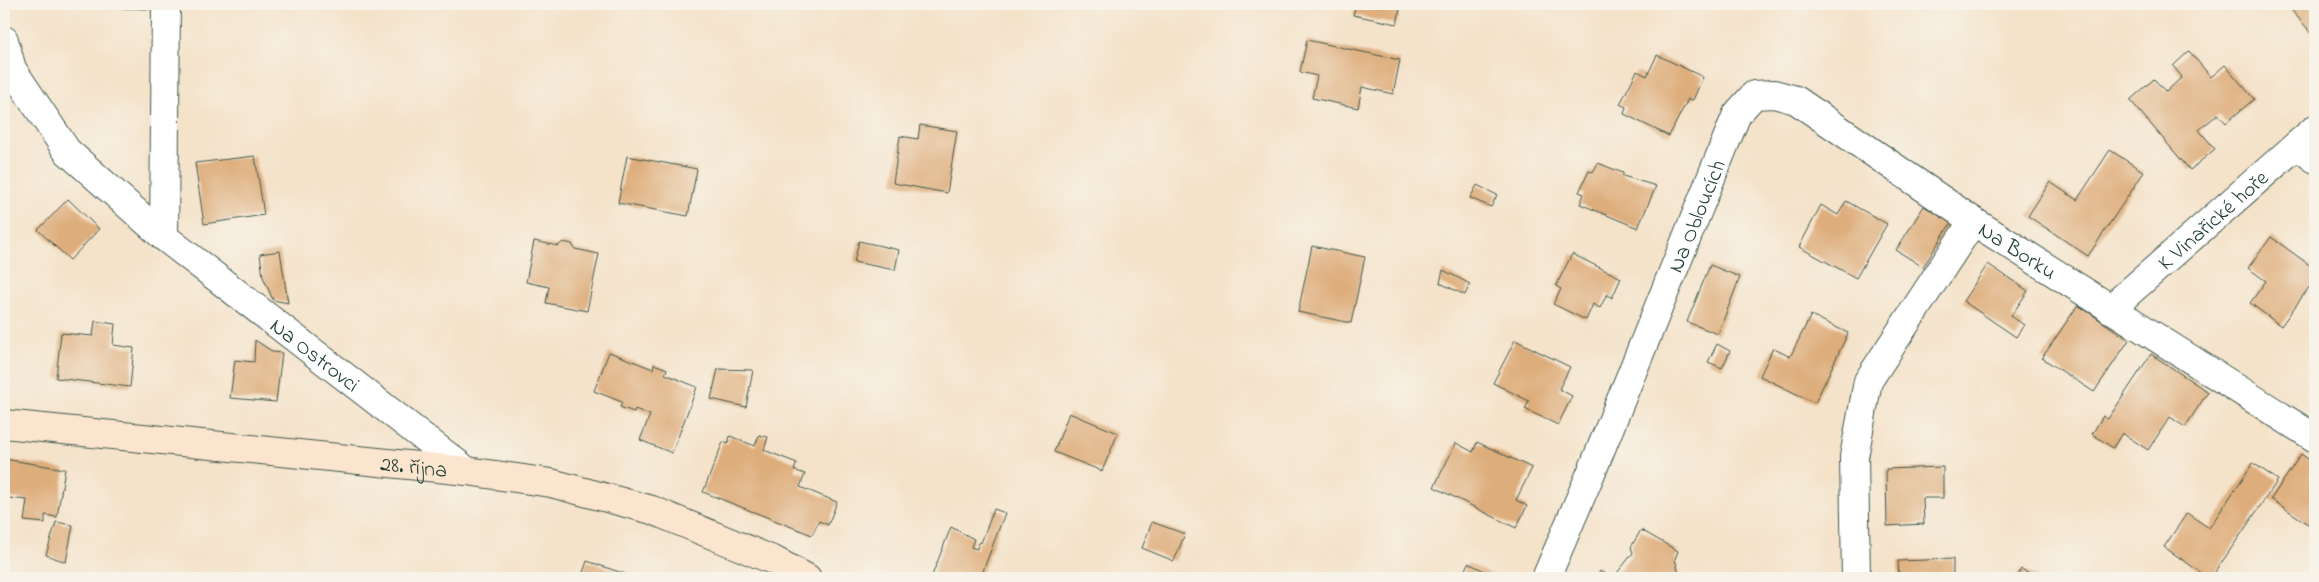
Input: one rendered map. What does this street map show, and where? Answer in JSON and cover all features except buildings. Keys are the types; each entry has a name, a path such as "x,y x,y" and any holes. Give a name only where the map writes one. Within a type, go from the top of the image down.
{"main road":[{"name":"28. října","path":"4,424 467,471 551,483 652,510 775,561 807,578"}],"street":[{"path":"164,237 166,4"},
{"name":"Na Ostrovci","path":"4,40 12,69 68,151 164,237 467,471"},
{"name":"Na Obloucích","path":"1546,578 1594,466 1737,114 1754,95 1774,94 1796,100 1973,221"},
{"name":"K Vinařické hoře","path":"2110,309 2309,145"},
{"name":"Na Borku","path":"1856,578 1854,457 1868,381 1973,221 2315,438"}]}
